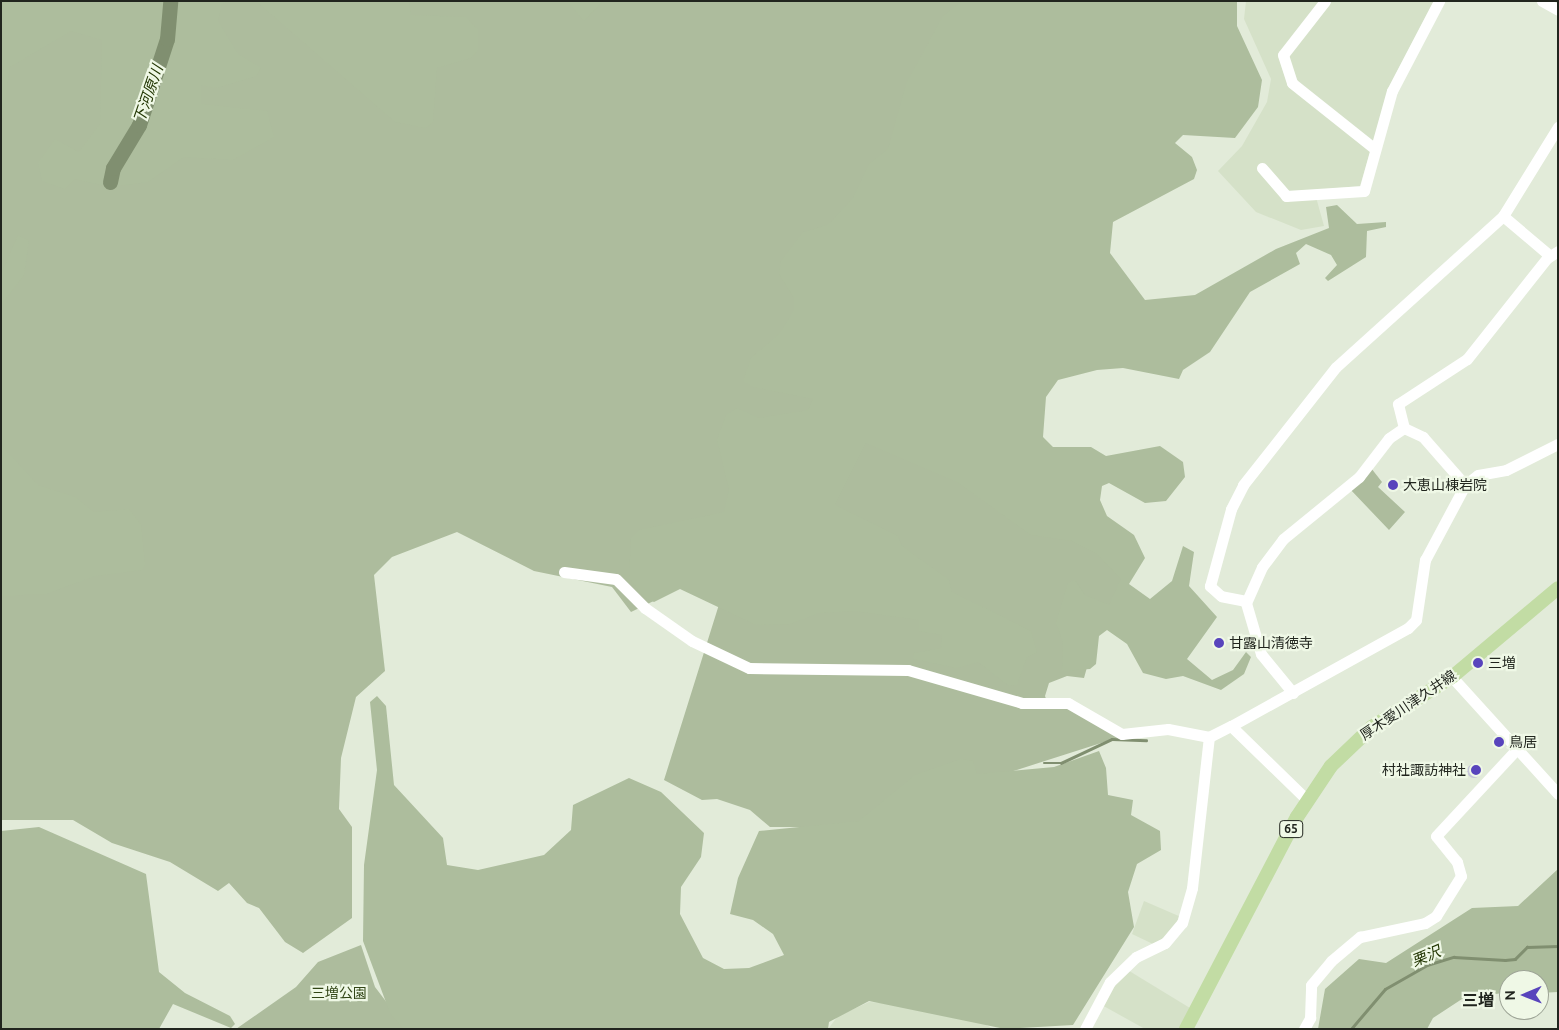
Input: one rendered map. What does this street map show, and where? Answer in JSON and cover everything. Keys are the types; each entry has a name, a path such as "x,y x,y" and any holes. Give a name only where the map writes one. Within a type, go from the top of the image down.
{"main road":[{"name":"厚木愛川津久井線","path":"1186,1029 1307,800 1357,739 1452,677 1558,588"}],"street":[{"path":"1325,1 1283,55 1292,83 1375,149"},
{"path":"1262,168 1286,196 1364,191 1392,91 1439,1"},
{"path":"1542,1 1558,10"},
{"path":"1246,601 1221,596 1210,586 1231,509 1243,485 1336,367 1503,216 1558,127"},
{"path":"1404,428 1398,404 1467,359 1555,253 1503,216"},
{"path":"1292,693 1261,654 1246,601 1283,539 1359,477 1389,438 1404,428"},
{"path":"1404,428 1423,437 1465,485"},
{"path":"564,572 616,579 645,608 692,641 749,668 908,670 1022,703 1068,704 1122,734 1168,729 1209,738 1392,639 1416,620 1425,560 1465,485 1478,475 1506,470 1558,444"},
{"path":"1452,677 1516,750 1558,794"},
{"path":"1232,726 1307,800"},
{"path":"1085,1029 1110,982 1132,959 1165,943 1182,923 1192,888 1209,738"},
{"path":"1304,1029 1310,1018 1311,985 1331,961 1360,937 1425,923 1436,916 1461,876 1457,862 1436,836 1516,750"}],"shaded area":[{"path":"1,1 228,1 222,4 218,21 238,54 261,68 256,76 216,88 201,85 201,104 267,111 274,137 233,160 184,157 148,182 110,187 75,179 65,189 42,181 38,163 55,139 79,152 100,124 102,40 71,31 10,67 1,129"},
{"path":"256,1 409,1 411,15 466,17 478,30 478,50 471,58 437,68 433,122 426,128 395,122"},
{"path":"567,1 603,1 584,21"},
{"path":"962,1 1237,1 1237,26 1262,80 1258,107 1235,138 1183,135 1175,143 1192,157 1197,170 1194,179 1113,222 1110,253 1145,300 1195,295 1276,249 1329,228 1326,207 1337,205 1357,224 1386,222 1386,227 1367,231 1366,257 1328,281 1325,278 1337,265 1331,255 1306,244 1296,253 1300,264 1250,292 1210,352 1183,370 1179,379 1123,368 1097,370 1058,380 1046,397 1043,437 1053,447 1091,447 1106,456 1160,446 1183,462 1185,477 1166,501 1145,503 1109,483 1102,486 1100,500 1107,516 1134,535 1145,558 1129,584 1150,599 1172,581 1183,546 1194,552 1189,586 1217,617 1187,659 1212,680 1233,670 1246,652 1251,657 1244,674 1221,690 1183,676 1166,679 1143,673 1127,644 1107,630 1099,636 1096,664 1090,669 1062,671 1063,642 1056,623 1068,583 1075,580 1085,595 1109,605 1121,579 1096,553 1072,541 1031,535 957,482 866,443 835,505 898,536 902,546 949,580 952,592 1031,631 1037,652 1027,657 1017,685 1009,686 978,662 957,668 913,659 914,653 941,648 942,635 919,631 919,620 854,611 819,613 790,624 756,625 680,589 654,602 644,597 629,578 631,538 639,530 724,512 729,489 717,440 726,415 737,408 759,418 808,410 813,399 753,387 743,381 751,358 780,333 794,310 794,298 779,274 781,261 803,232 828,225 853,198 869,164 888,149 906,84 943,16"},
{"path":"1246,1 1434,1 1390,85 1360,186 1314,190 1324,226 1301,230 1256,212 1218,171 1242,146 1267,102 1271,79 1244,19"},
{"path":"18,235 29,241 24,275 1,305 1,274"},
{"path":"1,445 38,485 75,497 94,512 129,509 141,525 145,565 142,570 95,576 46,594 1,596"},
{"path":"377,696 386,706 394,785 443,838 447,865 478,870 544,855 571,830 573,805 629,778 661,792 704,833 701,857 681,887 680,914 703,958 724,969 749,968 784,955 773,934 753,920 730,914 738,878 759,831 859,821 915,775 961,759 973,761 977,774 1054,767 1099,751 1106,768 1108,795 1133,800 1131,815 1160,831 1161,850 1137,864 1128,892 1134,927 1073,1025 1005,1029 869,1001 829,1022 828,1029 404,1029 390,1013 363,941 364,865 377,770 370,702"},
{"path":"39,827 146,874 159,972 185,993 230,1016 235,1024 231,1028 173,1004 159,1029 1,1029 1,831"},
{"path":"1558,869 1558,992 1549,992 1549,970 1499,970 1499,993 1462,999 1433,1018 1427,1029 1318,1029 1325,989 1359,959 1386,963 1472,908 1518,906"},
{"path":"1144,901 1181,917 1170,935 1153,944 1132,934"},
{"path":"1126,969 1190,1008 1179,1029 1145,1029 1100,1004"},
{"path":"869,1002 952,1008 994,1029 828,1029 838,1016"}],"green space":[{"path":"106,1 1031,1 958,361 1125,577 1093,646 1084,678 1067,676 1049,683 1045,696 1049,707 1073,709 1120,737 888,811 861,827 770,827 750,810 717,799 702,800 664,780 732,563 631,612 612,587 534,571 457,532 392,557 374,575 385,671 356,697 341,758 339,809 352,827 352,918 303,953 285,942 259,908 247,903 229,883 218,891 170,862 112,843 73,820 1,820 1,63"},
{"path":"1371,468 1382,482 1378,487 1405,512 1389,530 1349,488"},
{"name":"三増公園","path":"361,945 375,987 407,1029 236,1029 296,987 318,962"}],"building":[{"name":"村社諏訪神社","path":"1471,764 1477,764 1481,771 1477,778 1471,778 1467,774 1467,768"}],"waterway":[{"name":"下河原川","path":"110,182 113,168 139,125 167,39 170,1"},
{"path":"1044,763 1061,763 1112,739 1146,740"},
{"name":"栗沢","path":"1351,1029 1385,989 1427,965 1454,957 1515,959 1527,947 1558,946"}],"place":[{"name":"大恵山棟岩院","path":"1393,485"},
{"name":"甘露山清徳寺","path":"1219,643"},
{"name":"三増","path":"1478,663"},
{"name":"鳥居","path":"1499,742"},
{"name":"村社諏訪神社","path":"1476,770"}],"district":[{"name":"三増","path":"1478,1000"}]}
